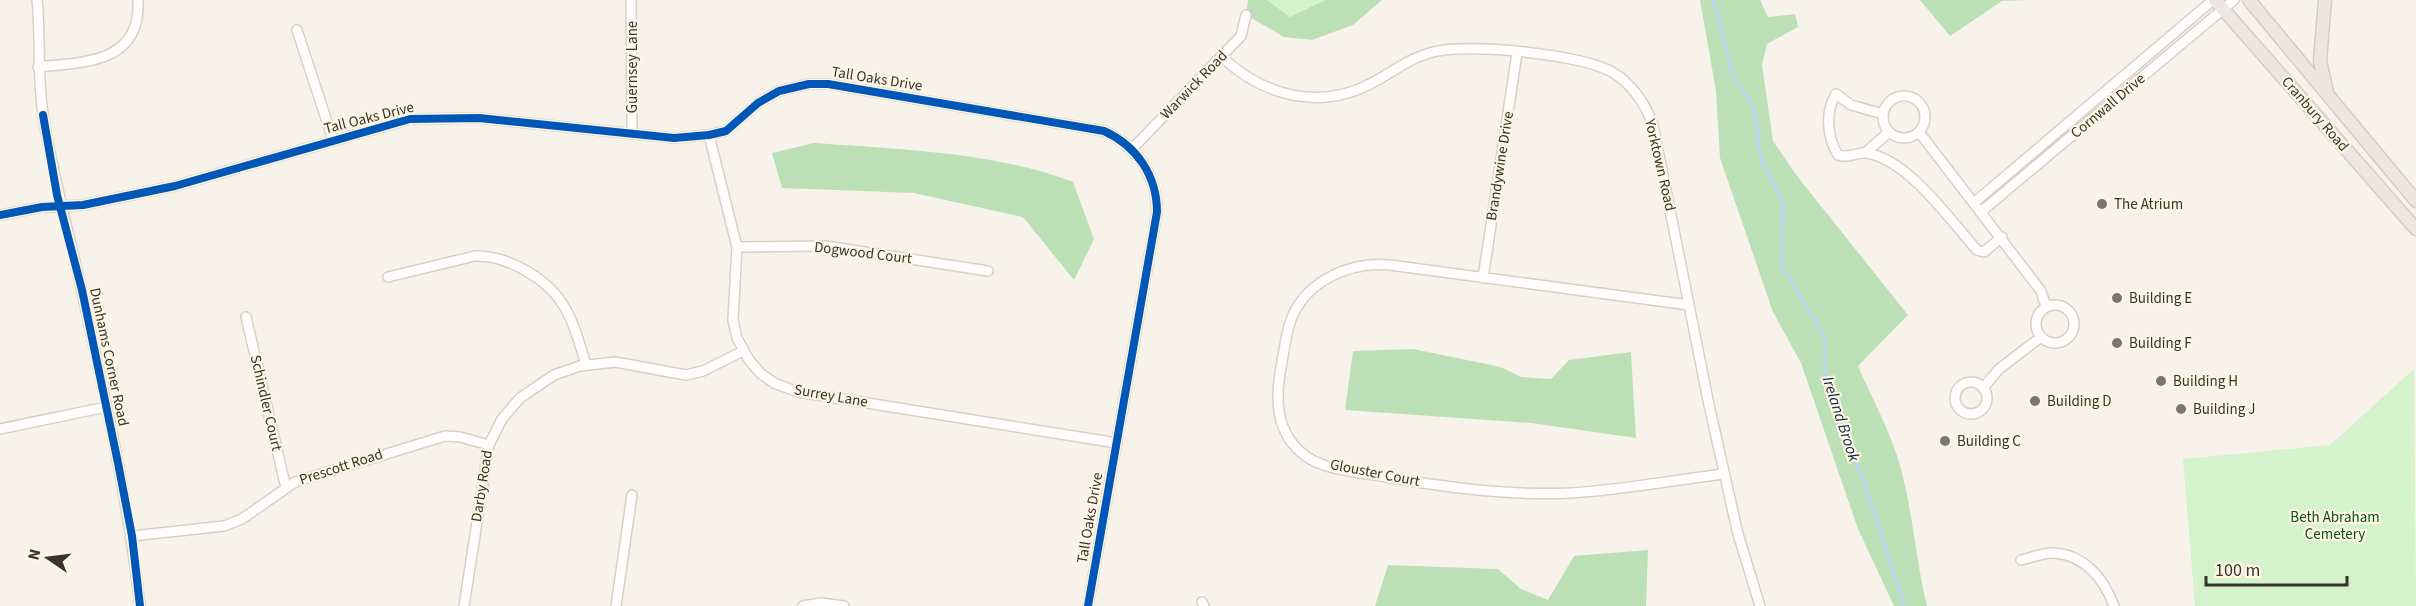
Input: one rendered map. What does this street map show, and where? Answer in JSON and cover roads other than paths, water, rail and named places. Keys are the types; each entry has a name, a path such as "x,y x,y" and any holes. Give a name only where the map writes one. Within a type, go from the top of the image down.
{"main road":[{"name":"Cranbury Road","path":"2249,0 2416,201"},
{"path":"2325,0 2320,61 2329,99"},
{"name":"Cranbury Road","path":"2217,3 2416,229"}],"street":[{"name":"Dunhams Corner Road","path":"37,0 38,67 43,115 60,205 82,290 132,536 140,606"},
{"path":"38,67 100,58 117,51 133,36 138,14 138,0"},
{"name":"Guernsey Lane","path":"631,0 632,133"},
{"name":"Cornwall Drive","path":"1975,202 2217,3 2234,0"},
{"name":"Cornwall Drive","path":"1982,211 2217,3"},
{"name":"Warwick Road","path":"1131,149 1241,36 1246,15"},
{"path":"297,30 333,140"},
{"name":"Yorktown Road","path":"1222,57 1247,78 1270,90 1295,96 1321,98 1359,89 1407,61 1432,52 1473,48 1594,64 1620,78 1640,99 1656,134 1724,474 1760,606"},
{"name":"Brandywine Drive","path":"1483,278 1517,53"},
{"name":"Tall Oaks Drive","path":"0,215 60,205 83,205 175,186 410,119 446,116 674,138 709,135 726,131 758,103 779,91 809,84 828,84 1095,128 1112,134 1131,149 1151,178 1157,213 1088,606"},
{"path":"1883,114 1851,105 1836,94 1829,105 1828,120 1838,155 1844,157 1865,153 1889,132"},
{"path":"1903,96 1917,100 1925,119 1918,132 1907,138 1889,132 1883,114 1890,102 1903,96"},
{"path":"1918,132 2002,237 2041,291 2046,306"},
{"name":"Surrey Lane","path":"709,135 737,247 733,320 743,351 754,367 767,378 798,392 1117,443"},
{"path":"1865,153 1908,174 1977,250 1984,252 2002,237"},
{"name":"Dogwood Court","path":"737,247 826,246 988,271"},
{"path":"388,277 475,256 486,256 519,267 554,293 564,306 576,330 586,365"},
{"name":"Glouster Court","path":"1689,305 1370,264 1342,271 1317,286 1303,300 1289,325 1277,385 1281,419 1297,447 1309,458 1344,469 1458,488 1571,493 1724,474"},
{"path":"2041,338 2058,343 2069,337 2074,327 2073,316 2066,308 2057,305 2046,306"},
{"path":"2041,338 2036,321 2046,306"},
{"name":"Schindler Court","path":"246,317 286,488"},
{"path":"1983,388 1999,369 2041,338"},
{"name":"Darby Road","path":"464,606 489,445 502,419 531,389 554,375 586,365 615,362 686,375 703,371 743,351"},
{"path":"0,429 106,407"},
{"name":"Prescott Road","path":"132,536 224,526 242,519 294,482 445,436 460,437 489,445"},
{"path":"616,606 632,495"},
{"path":"2021,560 2053,552 2077,560 2092,569 2106,585 2114,606"},
{"path":"803,606 820,603 844,606"}],"waterway":[{"name":"Ireland Brook","path":"1712,0 1719,17 1732,75 1754,108 1761,159 1783,203 1782,266 1825,337 1825,375 1875,515 1904,606"}],"place":[{"name":"The Atrium","path":"2102,204"},
{"name":"Building E","path":"2117,298"},
{"name":"Building F","path":"2117,343"},
{"name":"Building H","path":"2161,381"},
{"name":"Building D","path":"2035,401"},
{"name":"Building J","path":"2181,409"},
{"name":"Building C","path":"1945,441"}],"park label":[{"name":"Beth Abraham Cemetery","path":"2335,526"}]}
